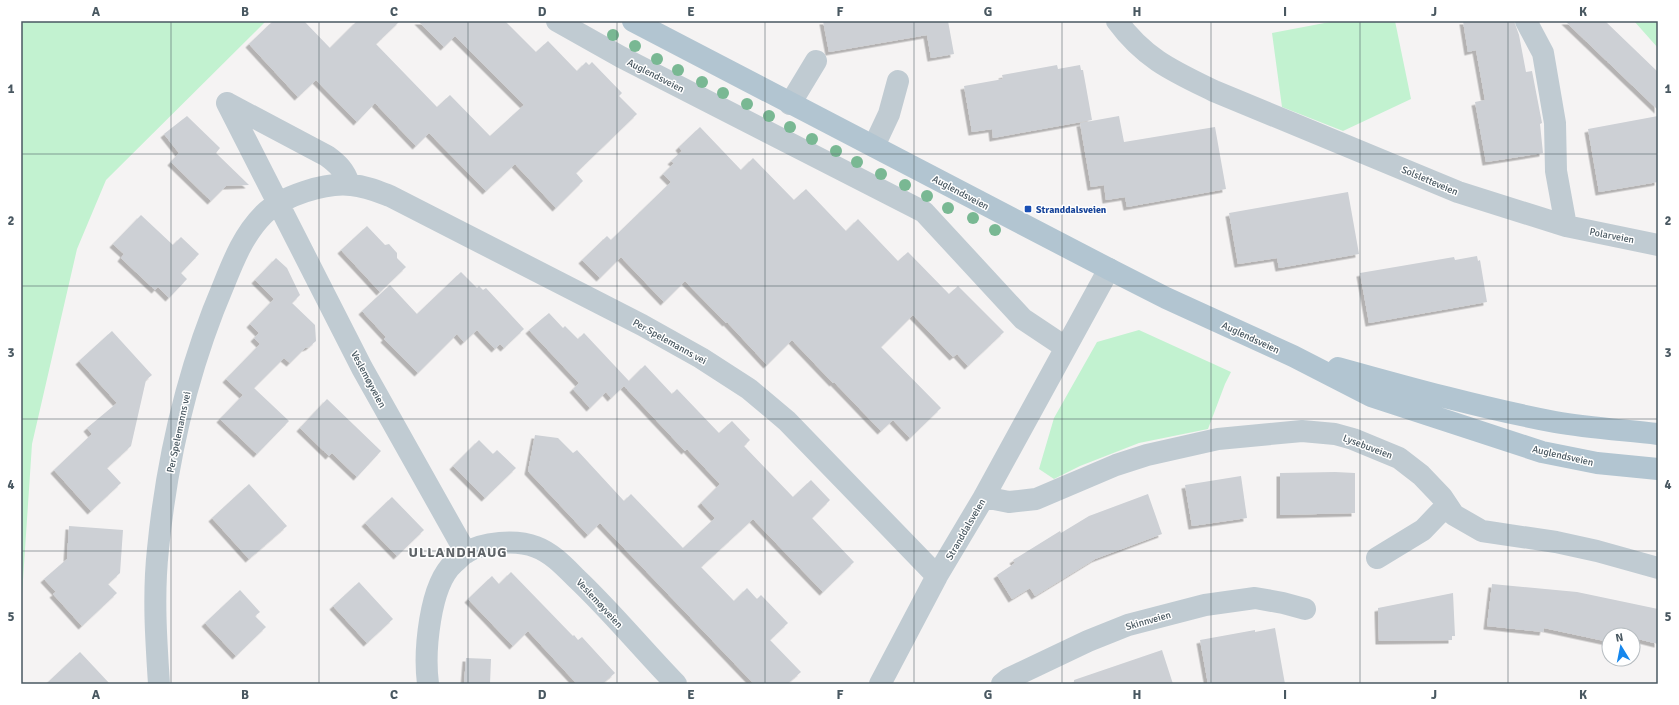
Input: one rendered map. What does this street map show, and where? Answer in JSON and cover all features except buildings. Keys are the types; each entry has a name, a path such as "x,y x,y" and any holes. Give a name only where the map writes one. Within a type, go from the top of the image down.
{"main road":[{"name":"Auglendsveien","path":"633,21 790,104 1166,298 1293,356 1371,396 1542,452 1597,463 1658,469"},
{"name":"Auglendsveien","path":"1293,356 1466,403 1554,422 1658,434"}],"street":[{"name":"Auglendsveien","path":"557,21 621,57 924,212 1023,319 1065,347"},
{"name":"Solsletteveien","path":"1117,21 1136,44 1152,58 1180,75 1214,91 1458,192 1566,226"},
{"path":"1526,21 1544,60 1556,123 1556,171 1566,226"},
{"path":"790,104 816,61"},
{"path":"874,146 890,114 898,81"},
{"path":"278,202 227,103 327,156 339,165 346,174 349,184"},
{"name":"Per Spelemanns vei","path":"159,684 155,620 158,550 171,456 190,376 217,300 239,249 254,225 278,202 297,194 326,186 349,184 369,187 390,196 642,325 701,358 749,388 787,421 937,576"},
{"name":"Veslemøyveien","path":"278,202 362,368 466,553"},
{"name":"Polarveien","path":"1566,226 1658,245"},
{"name":"Stranddalsveien","path":"880,684 937,576 984,497 1109,269"},
{"name":"Lysebuveien","path":"984,497 1010,502 1036,499 1116,465 1147,455 1218,439 1302,431 1335,434 1353,439 1400,458 1421,475 1442,497 1454,515 1482,531 1563,544 1658,568"},
{"path":"1377,558 1423,530 1447,505"},
{"name":"Veslemøyveien","path":"428,684 428,642 431,609 437,589 450,567 466,553 483,546 514,541 535,546 548,553 592,593 676,684"},
{"name":"Skinnveien","path":"1002,684 1014,676 1088,641 1128,626 1168,614 1205,605 1255,598 1305,609"}],"green space":[{"path":"25,21 266,21 106,180 77,249 32,444 21,610 21,25"},
{"path":"1335,21 1395,21 1411,99 1343,131 1282,107 1272,33"},
{"path":"1634,21 1658,21 1658,48"},
{"path":"1139,330 1231,372 1208,429 1139,443 1080,466 1054,479 1039,469 1054,418 1097,342"}],"place":[{"name":"Stranddalsveien","path":"1028,209"}],"district":[{"name":"ULLANDHAUG","path":"458,552"}]}
